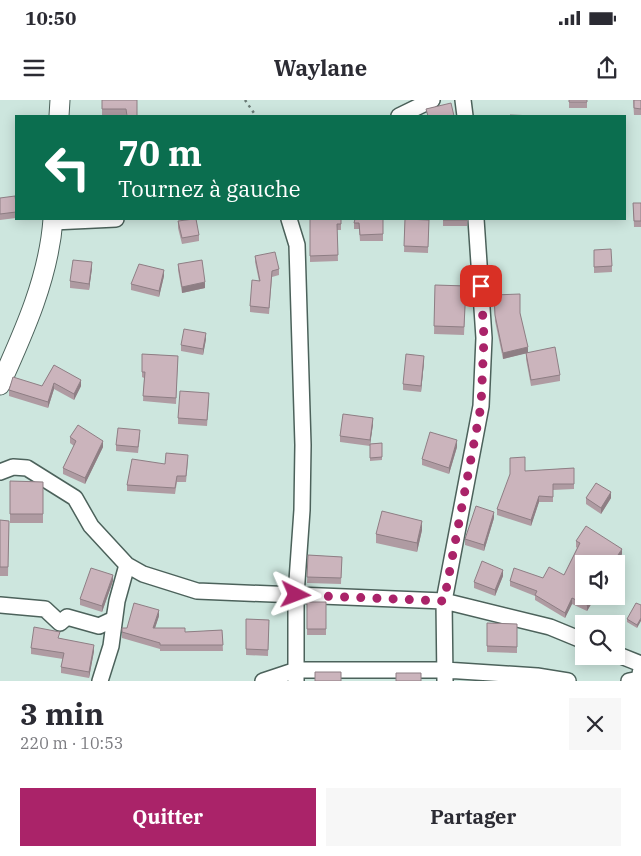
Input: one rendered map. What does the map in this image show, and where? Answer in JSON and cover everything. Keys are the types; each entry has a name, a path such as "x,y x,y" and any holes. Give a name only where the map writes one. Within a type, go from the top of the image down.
{"main road":[{"path":"59,115 60,100"},
{"path":"0,385 24,333 46,266 53,220"}],"street":[{"path":"401,115 432,100"},
{"path":"463,100 465,115"},
{"path":"289,220 297,245 303,445 302,510 296,595 296,676"},
{"path":"445,675 444,601 481,406 484,338 476,220"},
{"path":"0,472 13,467 27,468 75,498 92,526 127,565 143,574 197,590 444,601 550,627 575,637"},
{"path":"0,605 45,609 60,623 67,617 99,626 114,619 127,565"},
{"path":"100,681 111,646 117,601"},
{"path":"625,658 641,664"},
{"path":"629,681 639,679 641,669"},
{"path":"263,681 296,676 445,675 553,677 568,681"}],"path":[{"path":"245,100 255,115"}],"building":[{"path":"102,100 137,100 137,115 127,115 126,109 102,109"},
{"path":"569,100 587,100 587,102 569,102"},
{"path":"634,100 641,100 641,109 634,108"},
{"path":"451,103 454,115 428,115 426,109"},
{"path":"15,196 15,212 0,214 0,198"},
{"path":"633,203 641,203 641,221 634,221"},
{"path":"196,220 199,235 182,238 178,221"},
{"path":"310,220 341,220 341,224 337,224 338,255 310,256"},
{"path":"355,220 383,220 383,234 360,235 359,223 354,223"},
{"path":"405,220 429,220 428,247 404,246"},
{"path":"611,249 612,266 594,267 594,250"},
{"path":"275,252 279,269 272,271 269,308 250,306 252,280 260,281 255,256"},
{"path":"73,260 92,262 89,284 70,281"},
{"path":"202,260 205,282 182,287 178,264"},
{"path":"139,264 164,270 159,291 131,284"},
{"path":"435,285 466,286 464,327 434,326"},
{"path":"520,294 520,313 528,347 503,353 495,315 494,295"},
{"path":"184,329 206,333 203,349 181,345"},
{"path":"555,347 560,375 531,380 526,353"},
{"path":"142,354 178,356 176,398 143,396 145,372 142,372"},
{"path":"406,354 424,356 421,386 403,384"},
{"path":"54,365 81,380 74,394 54,383 48,402 9,390 13,377 42,386"},
{"path":"180,391 209,393 207,420 178,418"},
{"path":"343,414 373,418 370,440 340,436"},
{"path":"78,425 103,441 85,478 63,468 76,441 70,437"},
{"path":"118,428 140,430 138,447 116,445"},
{"path":"430,432 457,440 449,468 422,459"},
{"path":"382,443 382,457 370,458 370,444"},
{"path":"166,453 188,455 186,476 177,476 175,488 127,485 132,459 165,464"},
{"path":"525,457 525,471 574,468 574,484 553,484 553,497 539,496 531,520 497,509 510,474 510,458"},
{"path":"10,481 43,482 43,514 10,514"},
{"path":"596,483 611,492 601,508 586,498"},
{"path":"476,506 494,512 484,545 465,539"},
{"path":"382,511 422,521 417,543 376,534"},
{"path":"0,520 9,521 8,567 0,567"},
{"path":"586,526 622,549 618,555 575,555 575,599 572,598 565,613 535,595 537,591 510,581 514,568 543,578 549,567 564,575 580,543 576,541"},
{"path":"308,555 342,557 341,578 307,577"},
{"path":"482,561 503,570 495,590 474,582"},
{"path":"91,568 113,575 102,606 80,599"},
{"path":"307,602 326,602 326,629 307,629"},
{"path":"134,603 159,610 153,628 185,628 185,632 222,630 223,645 160,645 160,643 122,632 122,628 127,628"},
{"path":"636,603 641,605 641,618 637,625 627,619"},
{"path":"246,619 269,620 268,650 246,649"},
{"path":"487,623 517,624 517,647 487,646"},
{"path":"34,627 60,632 58,638 94,645 89,672 61,667 64,653 31,648"},
{"path":"315,672 341,672 341,681 315,681"},
{"path":"396,673 421,673 421,681 396,681"}],"route":[{"path":"296,595 444,601 450,576 462,497 474,449 481,406 484,338 481,286"}]}
